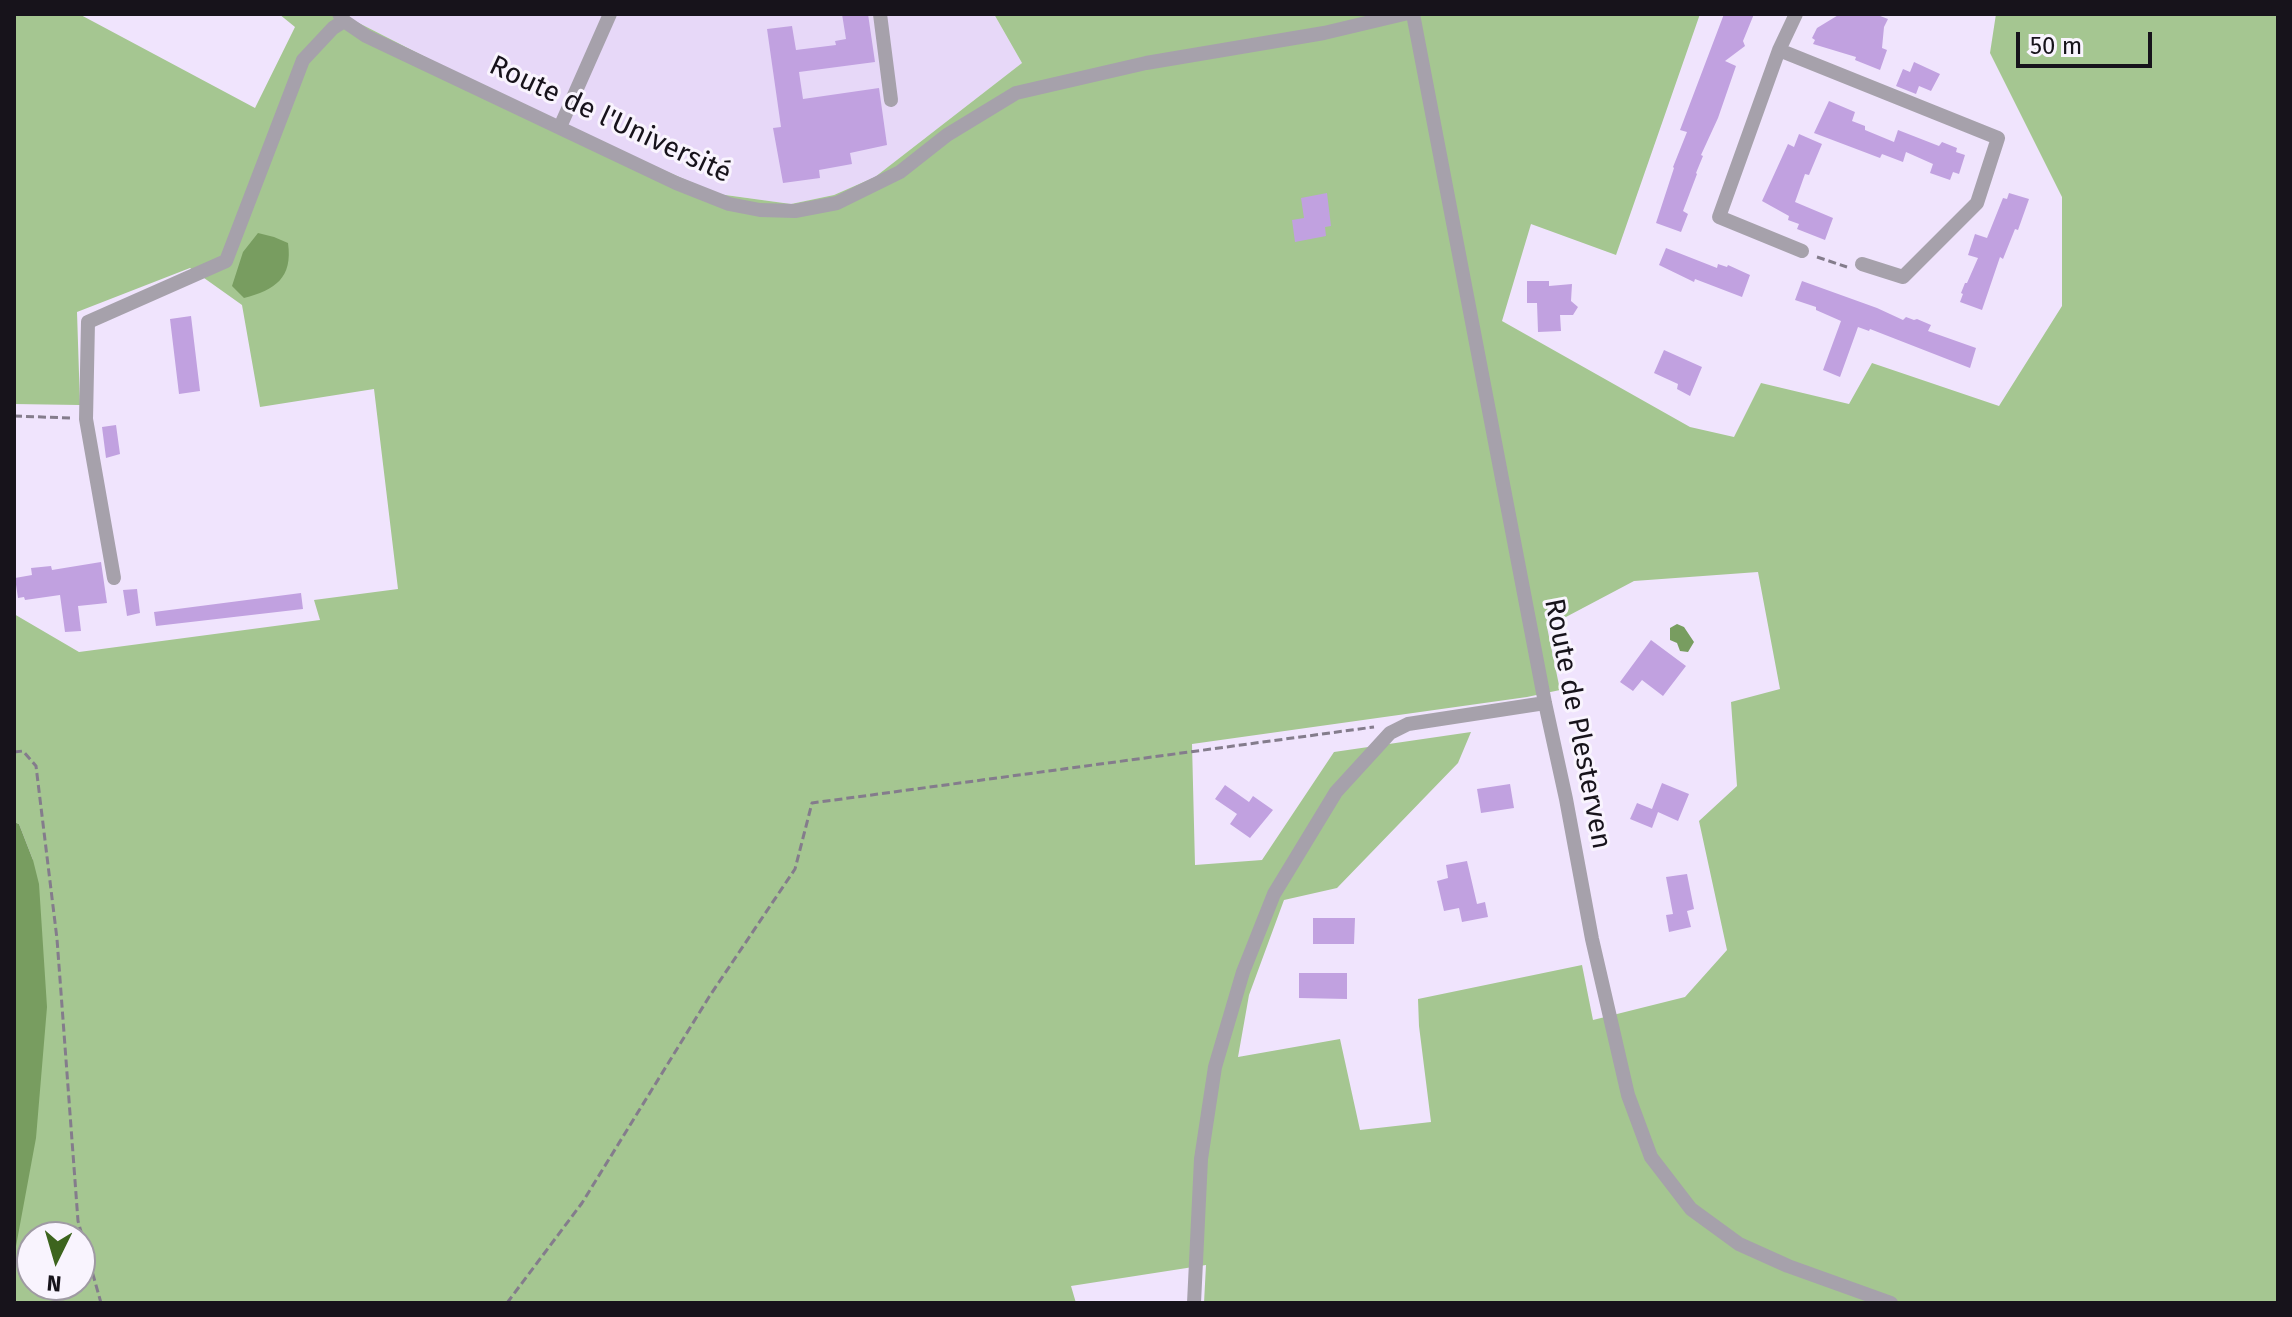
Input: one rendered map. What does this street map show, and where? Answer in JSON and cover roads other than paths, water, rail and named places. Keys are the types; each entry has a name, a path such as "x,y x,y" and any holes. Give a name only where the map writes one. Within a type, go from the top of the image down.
{"street":[{"path":"560,127 610,14"},
{"path":"880,14 891,100"},
{"name":"Route de l'Université","path":"341,18 366,36 676,183 729,204 760,210 795,211 837,203 900,172 947,135 1016,93 1146,63 1324,33 1404,14"},
{"name":"Route de Plesterven","path":"1413,14 1545,703 1592,939 1628,1095 1651,1157 1691,1209 1739,1244 1788,1266 1891,1303"},
{"path":"1796,14 1779,50 1719,217 1802,251"},
{"path":"114,578 86,419 88,322 226,261 303,60 341,18"},
{"path":"1779,50 1998,138 1977,203 1903,277 1862,264"},
{"path":"1194,1303 1201,1159 1215,1067 1243,972 1274,894 1336,792 1390,733 1408,724 1545,703"}]}
